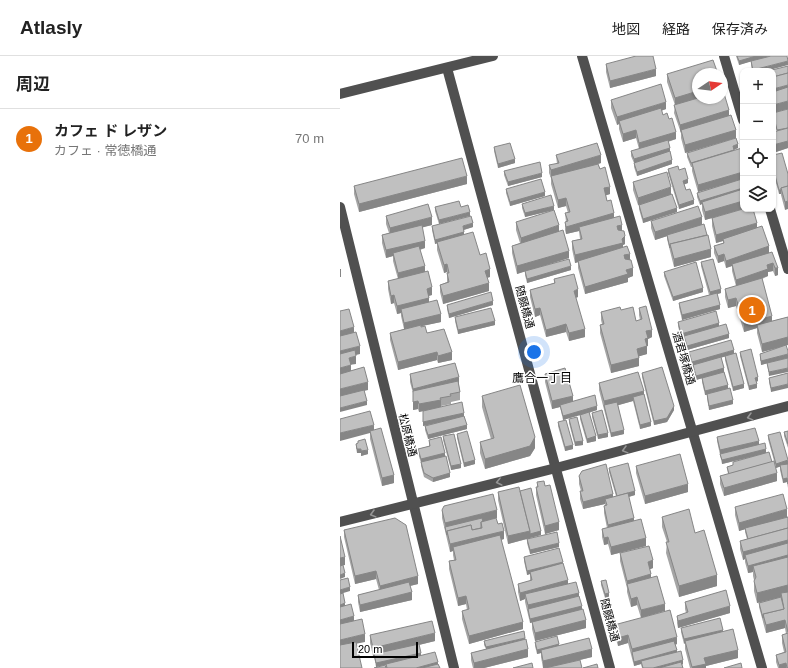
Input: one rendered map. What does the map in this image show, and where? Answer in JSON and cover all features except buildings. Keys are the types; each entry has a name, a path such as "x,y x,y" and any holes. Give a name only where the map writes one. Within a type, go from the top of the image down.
{"street":[{"path":"340,94 493,56"},
{"name":"酒君塚橋通","path":"582,56 762,668"},
{"path":"724,56 740,110"},
{"name":"随願橋通","path":"447,68 610,668"},
{"name":"松原橋通","path":"340,207 454,668"},
{"path":"771,212 788,269"},
{"path":"340,522 556,468 788,406"}],"place":[{"name":"カフェ ド レザン","path":"752,310"}],"district":[{"name":"鷹合一丁目","path":"542,378"}]}
